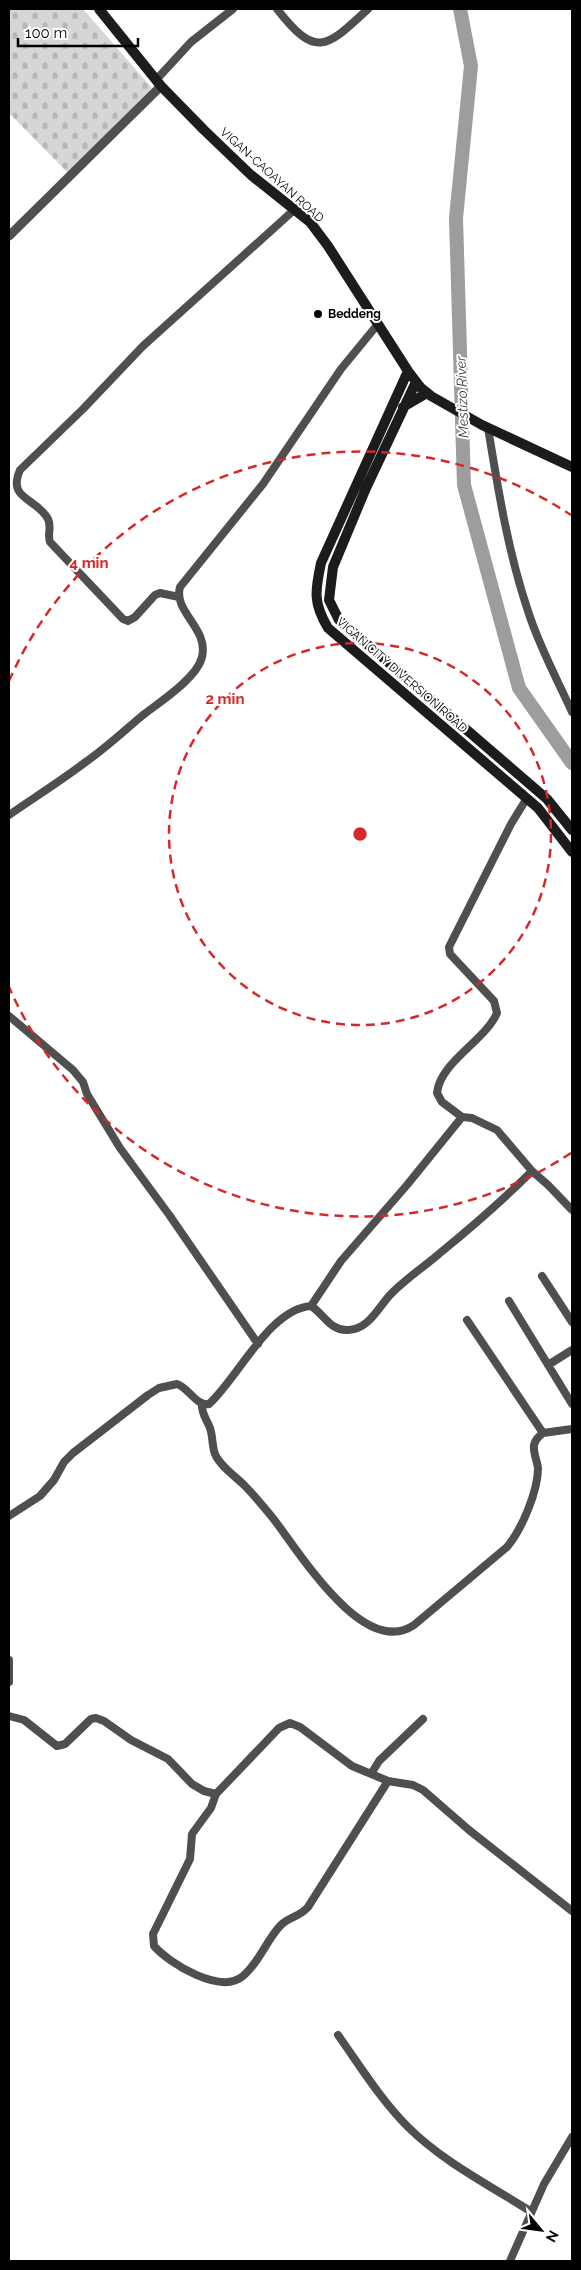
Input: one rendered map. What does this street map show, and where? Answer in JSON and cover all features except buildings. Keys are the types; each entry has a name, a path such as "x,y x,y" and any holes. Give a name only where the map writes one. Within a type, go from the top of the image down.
{"main road":[{"name":"VIGAN-CAOAYAN ROAD","path":"99,9 158,83 251,175 310,222 328,246 416,382 429,394 485,427 572,467"},
{"name":"VIGAN CITY DIVERSION ROAD","path":"395,399 402,361"},
{"name":"VIGAN CITY DIVERSION ROAD","path":"408,371 321,563 316,587 316,603 328,628 538,808 572,852"},
{"name":"VIGAN CITY DIVERSION ROAD","path":"416,382 402,408 333,567 329,600 338,620 547,798 572,830"},
{"path":"402,408 429,394"},
{"path":"418,706 426,696"}],"street":[{"path":"9,236 158,83 191,42 233,9"},
{"path":"277,9 297,34 310,42 317,43 335,37 368,9"},
{"path":"179,597 160,593 155,595 135,617 128,621 123,619 50,542 51,530 48,519 19,492 15,485 16,479 20,470 83,410 143,346 294,210"},
{"path":"9,815 89,760 165,698 198,668 203,656 203,642 179,597 183,583 263,484 341,369 378,324"},
{"path":"485,427 512,552 528,611 543,650 572,712"},
{"path":"462,1117 439,1098 437,1093 440,1080 495,1018 497,1008 494,1001 450,954 449,947 451,938 511,824 527,798"},
{"path":"9,1016 73,1070 83,1082 87,1094 120,1148 170,1216 258,1344"},
{"path":"9,1516 40,1496 54,1480 68,1457 155,1390 177,1384 184,1387 202,1404 207,1405 212,1402 258,1344 283,1318 310,1306 340,1261 401,1192 462,1117 467,1116 497,1130 532,1171 572,1210"},
{"path":"310,1306 338,1329 346,1331 361,1326 376,1313 400,1285 481,1218 532,1171"},
{"path":"542,1276 572,1322"},
{"path":"509,1301 572,1404"},
{"path":"467,1320 543,1433"},
{"path":"548,1365 572,1350"},
{"path":"202,1404 202,1410 210,1428 214,1451 218,1458 272,1517 324,1587 356,1616 374,1626 393,1632 400,1632 414,1625 511,1542 532,1496 538,1470 534,1445 543,1433 572,1429"},
{"path":"9,1660 9,1682"},
{"path":"9,1716 24,1720 57,1746 65,1744 91,1719 99,1718 131,1740 168,1759 199,1789 216,1794"},
{"path":"371,1774 379,1761 423,1719"},
{"path":"388,1781 308,1907 301,1915 281,1925 247,1972 239,1979 230,1981 195,1976 157,1949 153,1942 153,1934 191,1856 192,1834 211,1808 216,1794 272,1733 285,1724 290,1723 300,1727 352,1766 388,1781 413,1785 424,1790 469,1830 572,1911"},
{"path":"338,2035 392,2110 409,2128 436,2151 530,2211"},
{"path":"510,2261 530,2211 572,2137"}],"green space":[{"path":"9,9 83,9 152,88 68,173 9,113"}],"waterway":[{"name":"Mestizo River","path":"460,9 471,66 456,218 464,485 519,688 572,763"}],"place":[{"name":"Beddeng","path":"318,314"}]}
